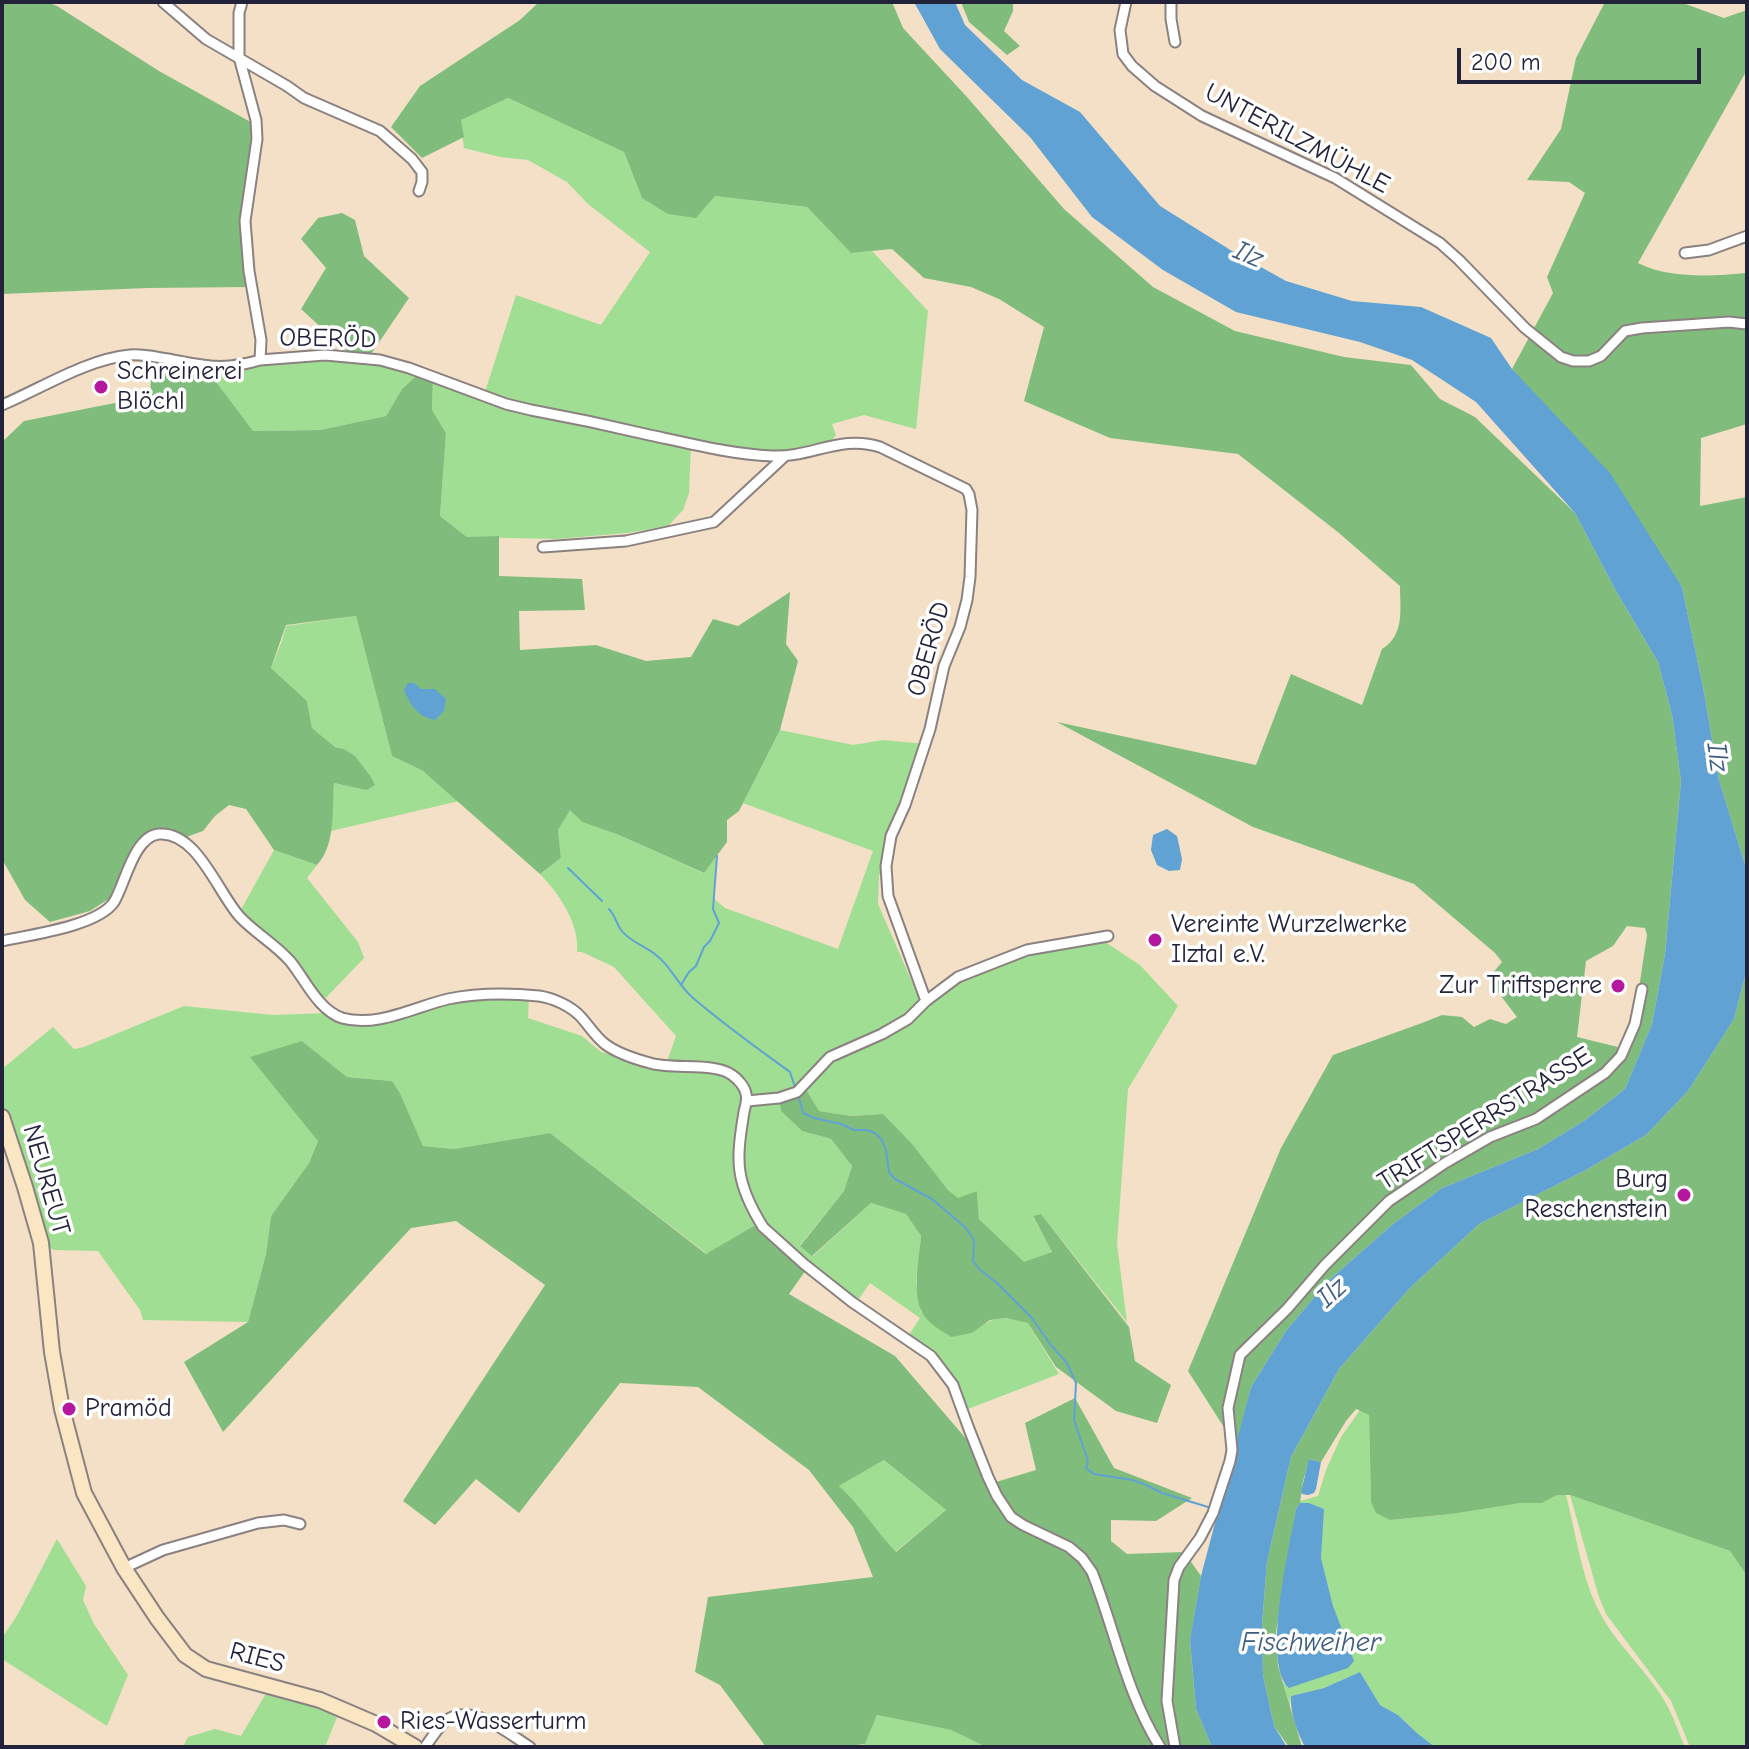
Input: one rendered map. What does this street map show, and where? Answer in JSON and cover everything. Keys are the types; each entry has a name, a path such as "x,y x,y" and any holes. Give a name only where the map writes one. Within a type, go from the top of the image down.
{"street":[{"path":"163,2 206,39 304,98 380,131 422,172 419,191"},
{"name":"OBERÖD","path":"242,2 239,57 256,120 257,139 245,221 249,271 261,340 260,360 325,355 380,360 506,404 749,454 785,456 850,442 868,443 966,489 972,510 967,600 944,666 930,729 905,805 891,836 886,866 888,896 926,1001"},
{"name":"UNTERILZMÜHLE","path":"1126,2 1120,30 1123,54 1155,86 1202,116 1335,178 1440,243 1525,328 1564,358 1589,361 1601,356 1625,331 1729,322 1747,324"},
{"path":"1171,2 1175,42"},
{"path":"1685,253 1709,250 1747,236"},
{"path":"2,405 91,366 120,357 143,355 227,368 260,360"},
{"path":"543,547 626,541 714,522 785,456"},
{"path":"2,941 55,930 105,912 114,902 131,861 146,840 159,834 175,836 196,853 241,919 282,952 321,1003 340,1017 369,1021 452,999 512,995 544,997 578,1014 597,1036 617,1051 654,1065 715,1068 732,1074 743,1087 747,1101 740,1171 759,1221 804,1264 852,1302 931,1356 941,1368 953,1385 997,1496 1011,1517 1069,1547 1092,1572 1126,1673 1149,1729 1160,1747"},
{"path":"747,1101 779,1098 797,1092 830,1057 908,1019 958,977 1027,950 1108,936"},
{"name":"TRIFTSPERRSTRASSE","path":"1175,1747 1167,1701 1174,1580 1213,1513 1230,1461 1232,1450 1228,1408 1240,1355 1389,1201 1490,1137 1536,1119 1605,1073 1621,1056 1635,1024 1642,989"},
{"name":"NEUREUT","path":"2,1117 41,1243 42,1257"},
{"name":"RIES","path":"42,1257 52,1352 66,1429 84,1493 124,1568 174,1643 196,1664 206,1669 320,1700 376,1724 415,1747"},
{"path":"124,1568 163,1550 258,1523 284,1520 300,1524"},
{"path":"425,1747 450,1718 466,1716 478,1717 530,1747"}],"green space":[{"path":"2,2 47,2 57,6 159,71 256,125 245,221 249,287 2,294"},
{"path":"539,2 892,2 903,28 1064,209 1153,287 1235,331 1344,357 1411,365 1440,399 1475,417 1575,513 1658,662 1672,715 1681,781 1665,954 1652,1024 1625,1089 1584,1121 1538,1149 1442,1188 1393,1224 1327,1282 1286,1331 1251,1387 1236,1446 1188,1371 1281,1148 1333,1055 1442,1015 1462,1017 1474,1027 1490,1019 1506,1024 1517,1017 1488,979 1502,962 1414,884 1253,827 1057,722 1256,765 1291,674 1362,705 1382,649 1398,629 1400,586 1339,533 1238,454 1110,438 1024,401 1044,327 999,299 971,287 924,278 892,249 851,253 807,207 715,196 696,218 668,214 642,198 624,152 508,98 461,120 464,137 422,158 391,127 420,86 520,20","holes":["1627,926 1645,928 1647,935 1639,988 1622,1048 1577,1037 1586,961 1613,946"]},
{"path":"961,2 1013,2 1013,11 1004,31 1020,46 1007,55 969,22"},
{"path":"1605,2 1680,2 1724,18 1747,10 1747,70 1638,263 1677,274 1747,273 1747,424 1701,438 1700,506 1747,497 1747,871 1719,780 1682,587 1512,369 1553,293 1547,277 1585,193 1569,182 1527,180 1561,129 1576,58"},
{"path":"508,98 624,152 642,198 715,196 807,207 851,253 872,251 928,311 916,429 864,415 832,424 836,435 831,441 785,456 691,445 689,493 683,510 668,526 557,539 467,537 440,516 446,433 432,410 433,378 484,395 516,295 601,325 650,252 588,204 567,182 528,160 464,148 460,120"},
{"path":"342,213 355,220 364,256 409,298 371,354 348,352 301,309 326,268 301,239 318,218"},
{"path":"325,355 409,368 415,377 402,389 386,416 320,430 252,431 207,370"},
{"path":"152,360 207,370 253,431 320,430 386,416 402,389 415,377 433,378 432,410 446,433 440,516 467,537 499,536 499,576 582,579 585,610 519,611 520,650 596,645 646,661 691,657 713,619 738,626 790,592 786,644 798,661 780,730 739,811 727,820 727,842 704,873 582,822 570,810 558,830 561,858 540,874 423,771 392,756 356,616 286,625 271,668 307,701 312,728 335,747 355,756 375,785 366,790 334,783 330,837 317,865 274,850 246,809 229,805 203,831 181,839 174,836 146,840 118,893 90,911 50,922 25,900 2,859 2,442 24,421 150,396"},
{"path":"356,616 392,756 423,771 459,801 331,831 334,783 366,790 344,749 335,747 312,728 307,701 271,668 286,626"},
{"path":"780,730 853,745 883,740 925,744 879,876 878,904 919,998 909,1016 958,977 1027,950 1099,938 1140,965 1178,1006 1128,1089 1117,1244 1127,1322 1041,1214 1033,1217 1052,1252 1024,1263 979,1219 977,1191 958,1199 883,1114 851,1116 819,1111 804,1086 781,1111 802,1131 831,1139 852,1166 844,1191 800,1245 813,1256 871,1203 906,1214 921,1236 916,1282 921,1312 972,1333 998,1319 1028,1323 1059,1374 968,1409 961,1403 941,1368 907,1338 920,1318 870,1283 856,1303 757,1224 707,1254 550,1133 454,1149 423,1146 392,1081 347,1077 302,1041 318,1141 309,1163 271,1216 266,1254 248,1322 143,1320 140,1310 98,1251 54,1250 41,1243 2,1117 2,1069 53,1027 74,1049 184,1006 272,1015 331,1013 369,1021 452,999 529,996 528,1018 582,1036 601,1052 665,1067 676,1036 614,967 577,952 572,920 540,874 561,858 558,830 570,809 582,822 703,873 717,856 713,898 725,908 838,949 873,851 743,803"},
{"path":"274,850 317,865 307,878 358,942 364,958 321,1003 300,973 238,915"},
{"path":"1747,969 1747,1576 1730,1551 1570,1495 1557,1495 1542,1503 1390,1520 1376,1513 1371,1502 1369,1415 1356,1409 1321,1462 1310,1459 1296,1509 1276,1632 1278,1666 1302,1747 1289,1747 1274,1726 1263,1675 1262,1624 1267,1562 1291,1457 1339,1369 1409,1289 1479,1224 1586,1170 1646,1135 1688,1091 1734,1019"},
{"path":"302,1041 347,1077 392,1081 423,1146 454,1149 550,1133 706,1254 757,1224 806,1270 789,1294 895,1356 984,1456 996,1482 1036,1470 1025,1423 1075,1398 1114,1468 1192,1498 1156,1521 1111,1520 1111,1541 1127,1554 1184,1552 1201,1576 1190,1641 1196,1709 1212,1747 986,1747 951,1730 877,1715 865,1744 766,1747 720,1685 695,1672 708,1597 873,1577 853,1527 809,1470 698,1387 620,1383 519,1513 476,1479 435,1525 403,1501 545,1285 456,1221 411,1228 223,1432 184,1362 248,1322 266,1254 271,1216 309,1163 318,1141 250,1057","holes":["884,1460 946,1510 896,1552 839,1486"]},
{"path":"804,1086 819,1111 851,1116 883,1114 912,1144 948,1190 958,1198 977,1191 979,1219 1024,1262 1052,1252 1033,1216 1041,1214 1129,1327 1135,1361 1171,1385 1157,1423 1116,1411 1056,1367 1028,1323 1006,1318 990,1320 972,1333 951,1337 931,1323 922,1312 917,1295 921,1236 906,1214 871,1203 812,1256 800,1246 844,1191 852,1166 831,1139 802,1131 781,1111 779,1098"},
{"path":"1360,1410 1369,1415 1371,1502 1390,1520 1542,1503 1557,1495 1566,1495 1593,1599 1616,1637 1661,1695 1685,1747 1435,1747 1398,1715 1380,1705 1360,1672 1324,1688 1291,1696 1290,1706 1283,1682 1290,1688 1333,1606 1321,1558 1323,1509 1300,1503 1296,1509 1300,1501 1318,1496 1341,1437"},
{"path":"884,1460 946,1510 895,1552 839,1486"},
{"path":"1570,1495 1730,1551 1747,1576 1747,1747 1690,1747 1671,1701 1606,1614"},
{"path":"57,1539 86,1586 83,1600 94,1624 128,1675 107,1726 2,1659 2,1638"},
{"path":"268,1690 336,1713 325,1747 183,1747 188,1737 215,1729 241,1736"},
{"path":"877,1715 951,1730 986,1747 860,1747 865,1744"}],"water":[{"name":"Ilz","path":"914,2 955,2 965,25 1022,80 1080,112 1160,206 1232,251 1286,281 1352,301 1421,307 1491,338 1512,369 1610,473 1682,587 1719,780 1747,871 1747,969 1734,1019 1688,1091 1646,1135 1586,1170 1479,1224 1409,1289 1339,1369 1291,1457 1267,1562 1262,1624 1263,1675 1274,1726 1287,1747 1212,1747 1196,1709 1190,1640 1201,1576 1251,1387 1286,1331 1327,1282 1393,1224 1442,1188 1538,1149 1584,1121 1625,1089 1652,1024 1665,954 1681,781 1672,715 1658,662 1575,513 1476,402 1412,360 1360,342 1236,312 1163,270 1092,217 1030,137 940,49"},
{"path":"408,683 414,683 421,689 435,689 446,699 444,711 435,720 419,713 412,705 404,690"},
{"path":"1167,829 1177,836 1182,859 1180,870 1169,871 1157,865 1151,850 1153,835"},
{"path":"1309,1459 1321,1462 1316,1489 1308,1495 1301,1492"},
{"name":"Fischweiher","path":"1300,1503 1324,1509 1321,1558 1333,1606 1354,1661 1348,1668 1289,1688 1281,1675 1277,1630 1288,1549"},
{"name":"Fischweiher","path":"1360,1672 1380,1705 1398,1715 1435,1747 1305,1747 1295,1722 1291,1696 1324,1688"}],"waterway":[{"path":"681,985 696,966 719,923 713,909 717,856"},
{"path":"568,868 602,901"},
{"path":"609,909 625,934 661,959 692,997 790,1072 795,1087"},
{"path":"799,1098 803,1113 854,1130 875,1133 882,1140 889,1172 895,1179 932,1199 966,1228 974,1240 973,1261 1032,1318 1067,1363 1076,1383 1074,1420 1088,1461 1086,1468 1094,1474 1132,1480 1208,1507"}],"place":[{"name":"Schreinerei Blöchl","path":"101,387"},
{"name":"Vereinte Wurzelwerke Ilztal e.V.","path":"1155,940"},
{"name":"Zur Triftsperre","path":"1618,986"},
{"name":"Burg Reschenstein","path":"1684,1195"},
{"name":"Pramöd","path":"69,1409"},
{"name":"Ries-Wasserturm","path":"384,1722"}]}
